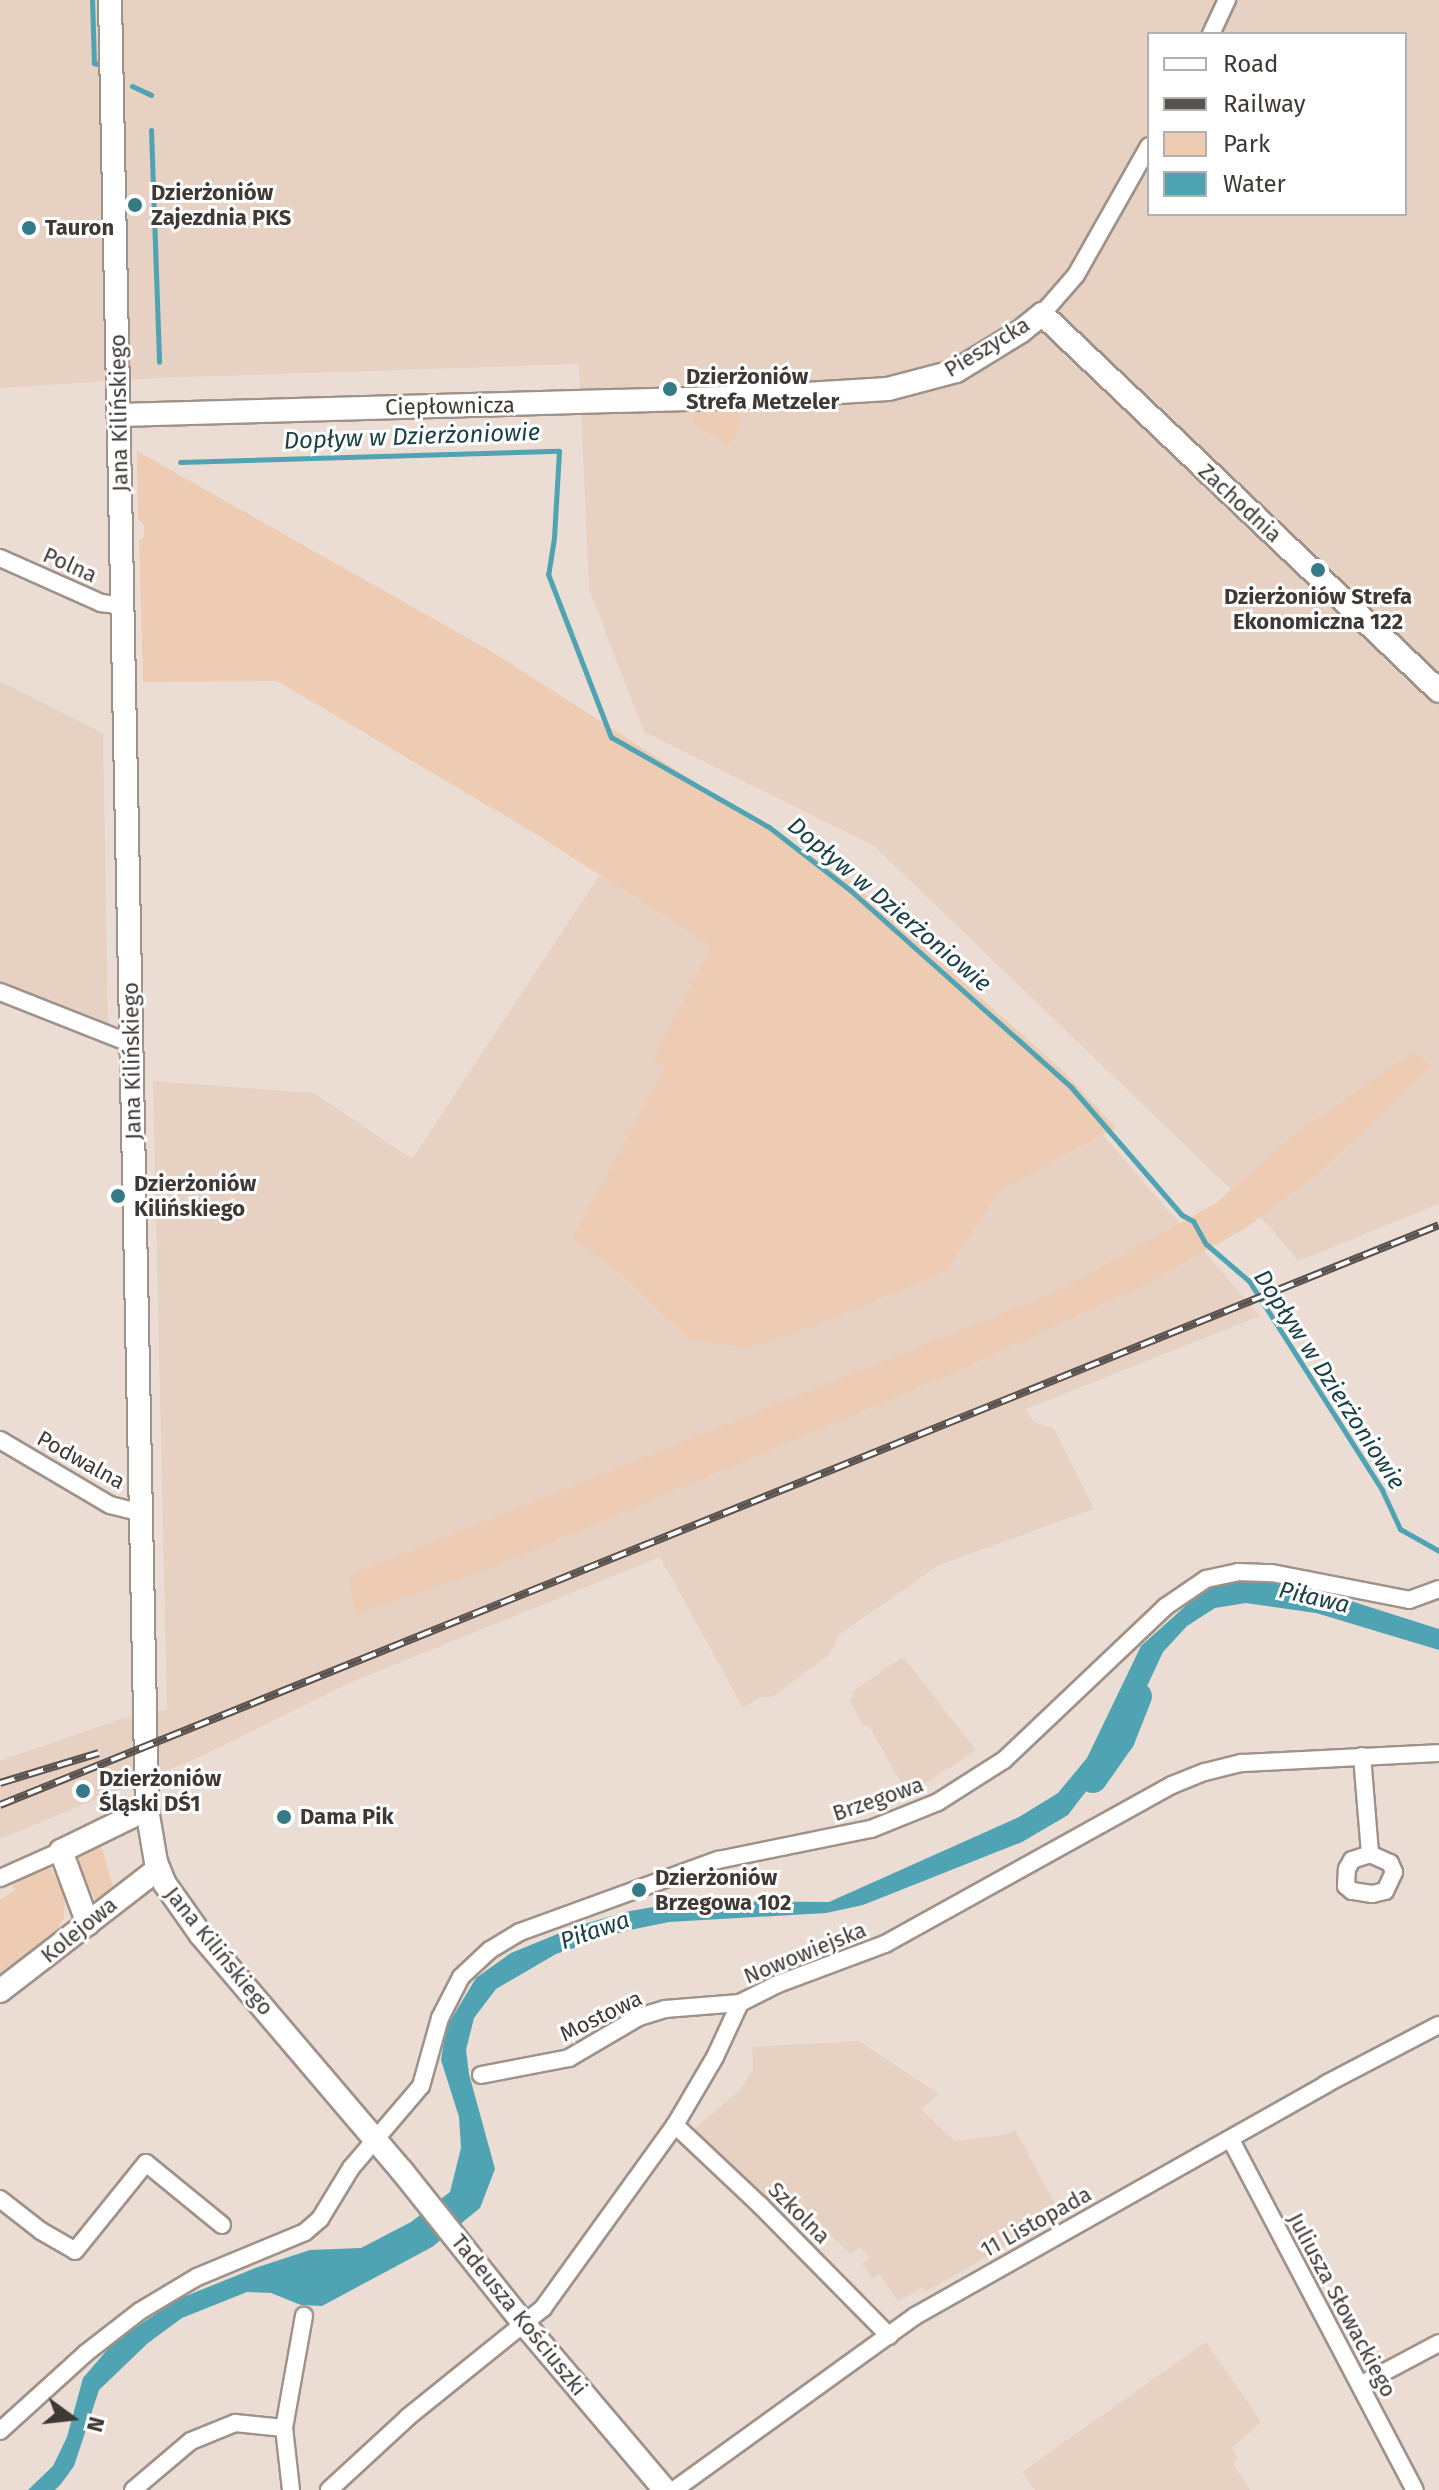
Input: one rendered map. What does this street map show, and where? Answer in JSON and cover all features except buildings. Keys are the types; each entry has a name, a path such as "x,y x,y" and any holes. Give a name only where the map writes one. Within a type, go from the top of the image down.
{"street":[{"name":"Jana Kilińskiego","path":"110,0 147,1809 158,1869 165,1884 201,1935 376,2139"},
{"path":"1212,32 1227,0"},
{"name":"Pieszycka","path":"781,395 888,389 956,371 997,346 1042,314 1083,263 1147,150"},
{"name":"Zachodnia","path":"1042,314 1439,691"},
{"name":"Ciepłownicza","path":"120,415 781,395"},
{"name":"Polna","path":"0,558 101,603 124,606"},
{"path":"0,992 132,1044"},
{"name":"Podwalna","path":"0,1440 110,1505 142,1513"},
{"name":"Brzegowa","path":"0,2431 86,2353 140,2311 197,2277 305,2232 328,2211 351,2168 421,2086 440,2018 461,1977 490,1950 520,1932 718,1860 871,1829 938,1802 1004,1760 1165,1607 1206,1579 1238,1572 1272,1573 1409,1600 1439,1589"},
{"name":"Nowowiejska","path":"329,2490 408,2417 525,2325 561,2286 675,2125 715,2057 740,2003 778,1984 885,1944 1183,1781 1242,1763 1439,1753"},
{"path":"1362,1756 1370,1854"},
{"path":"0,1878 147,1809"},
{"path":"61,1851 88,1924"},
{"name":"Kolejowa","path":"0,1991 158,1869"},
{"name":"Mostowa","path":"481,2075 569,2058 639,2017 665,2009 740,2003"},
{"name":"11 Listopada","path":"674,2490 915,2316 1326,2084 1439,2025"},
{"name":"Szkolna","path":"675,2125 760,2205 889,2336"},
{"name":"Tadeusza Kościuszki","path":"376,2139 525,2325 665,2490"},
{"name":"Juliusza Słowackiego","path":"1231,2140 1415,2490"},
{"path":"0,2199 41,2231 75,2251 146,2163 222,2225"},
{"path":"291,2490 284,2428 304,2316"},
{"path":"1360,2385 1439,2343"},
{"path":"133,2490 191,2441 235,2423 284,2428"}],"shaded area":[{"path":"0,0 1439,0 1439,1204 1298,1261 1270,1227 873,845 644,732 589,589 579,364 156,378 0,388"},
{"path":"0,681 103,733 108,1029 0,986"},
{"path":"600,875 711,946 652,1058 664,1066 572,1238 946,1271 999,1191 1103,1135 1260,1316 1026,1409 1034,1422 1054,1429 1094,1509 939,1565 840,1634 830,1654 772,1697 760,1697 743,1708 660,1557 347,1684 197,1758 0,1839 0,1761 123,1718 167,1709 153,1081 314,1093 412,1159"},
{"path":"901,1658 976,1750 918,1788 903,1786 869,1726 863,1725 849,1700 854,1696 852,1692"},
{"path":"859,2041 939,2094 921,2109 954,2141 1004,2135 1015,2130 1061,2215 925,2292 922,2287 898,2302 880,2274 872,2279 862,2263 870,2258 860,2247 851,2255 802,2207 789,2218 694,2129 740,2090 753,2070 752,2047"},
{"path":"1206,2342 1261,2422 1232,2448 1238,2459 1233,2464 1250,2490 1035,2490 1022,2472"}],"green space":[{"path":"736,408 741,417 733,441 726,445 693,423 694,413 699,410"},
{"path":"137,451 494,653 851,882 1065,1073 1116,1128 999,1191 946,1271 816,1325 747,1348 688,1338 621,1274 572,1238 664,1067 652,1059 711,946 536,834 277,681 143,682 139,540 144,538 144,525 138,519"},
{"path":"1413,1052 1432,1066 1316,1175 1246,1228 1143,1285 955,1372 490,1568 355,1614 349,1576 1059,1291 1216,1203 1290,1138"},
{"path":"99,1839 114,1890 97,1903 74,1855"},
{"path":"49,1865 65,1895 64,1918 57,1930 0,1975 0,1900 15,1890 10,1882"}],"water":[{"path":"1242,1580 1291,1582 1439,1629 1439,1650 1316,1613 1246,1603 1215,1608 1187,1626 1163,1652 1135,1712 1097,1777 1068,1815 1022,1842 863,1905 826,1913 669,1922 625,1931 556,1954 496,1989 474,2018 466,2050 469,2074 495,2169 480,2208 432,2247 322,2306 301,2305 271,2293 247,2292 182,2318 148,2343 99,2390 74,2466 61,2484 55,2490 28,2490 53,2466 67,2437 83,2378 113,2343 176,2300 258,2267 310,2250 361,2248 411,2222 450,2192 461,2148 459,2117 441,2060 446,2028 476,1978 511,1953 577,1926 630,1911 689,1901 829,1902 1019,1817 1058,1793 1087,1758 1141,1646 1209,1585"}],"waterway":[{"name":"Dopływ w Dzierżoniowie","path":"92,0 94,63 97,64"},
{"name":"Dopływ w Dzierżoniowie","path":"132,86 151,95"},
{"name":"Dopływ w Dzierżoniowie","path":"151,130 159,362"},
{"name":"Dopływ w Dzierżoniowie","path":"180,462 559,451 554,538 548,574 611,737 769,827 850,890 1071,1087 1182,1215 1193,1221 1206,1244 1249,1281 1382,1490 1400,1529 1439,1551"},
{"name":"Piława","path":"1093,1779 1121,1739 1138,1696"}],"railway":[{"path":"0,1805 1439,1225"},
{"path":"0,1783 99,1753"}],"place":[{"name":"Dzierżoniów Zajezdnia PKS","path":"135,205"},
{"name":"Tauron","path":"29,228"},
{"name":"Dzierżoniów Strefa Metzeler","path":"670,389"},
{"name":"Dzierżoniów Strefa Ekonomiczna 122","path":"1318,570"},
{"name":"Dzierżoniów Kilińskiego","path":"118,1196"},
{"name":"Dzierżoniów Śląski DŚ1","path":"83,1791"},
{"name":"Dama Pik","path":"284,1817"},
{"name":"Dzierżoniów Brzegowa 102","path":"639,1890"}]}
